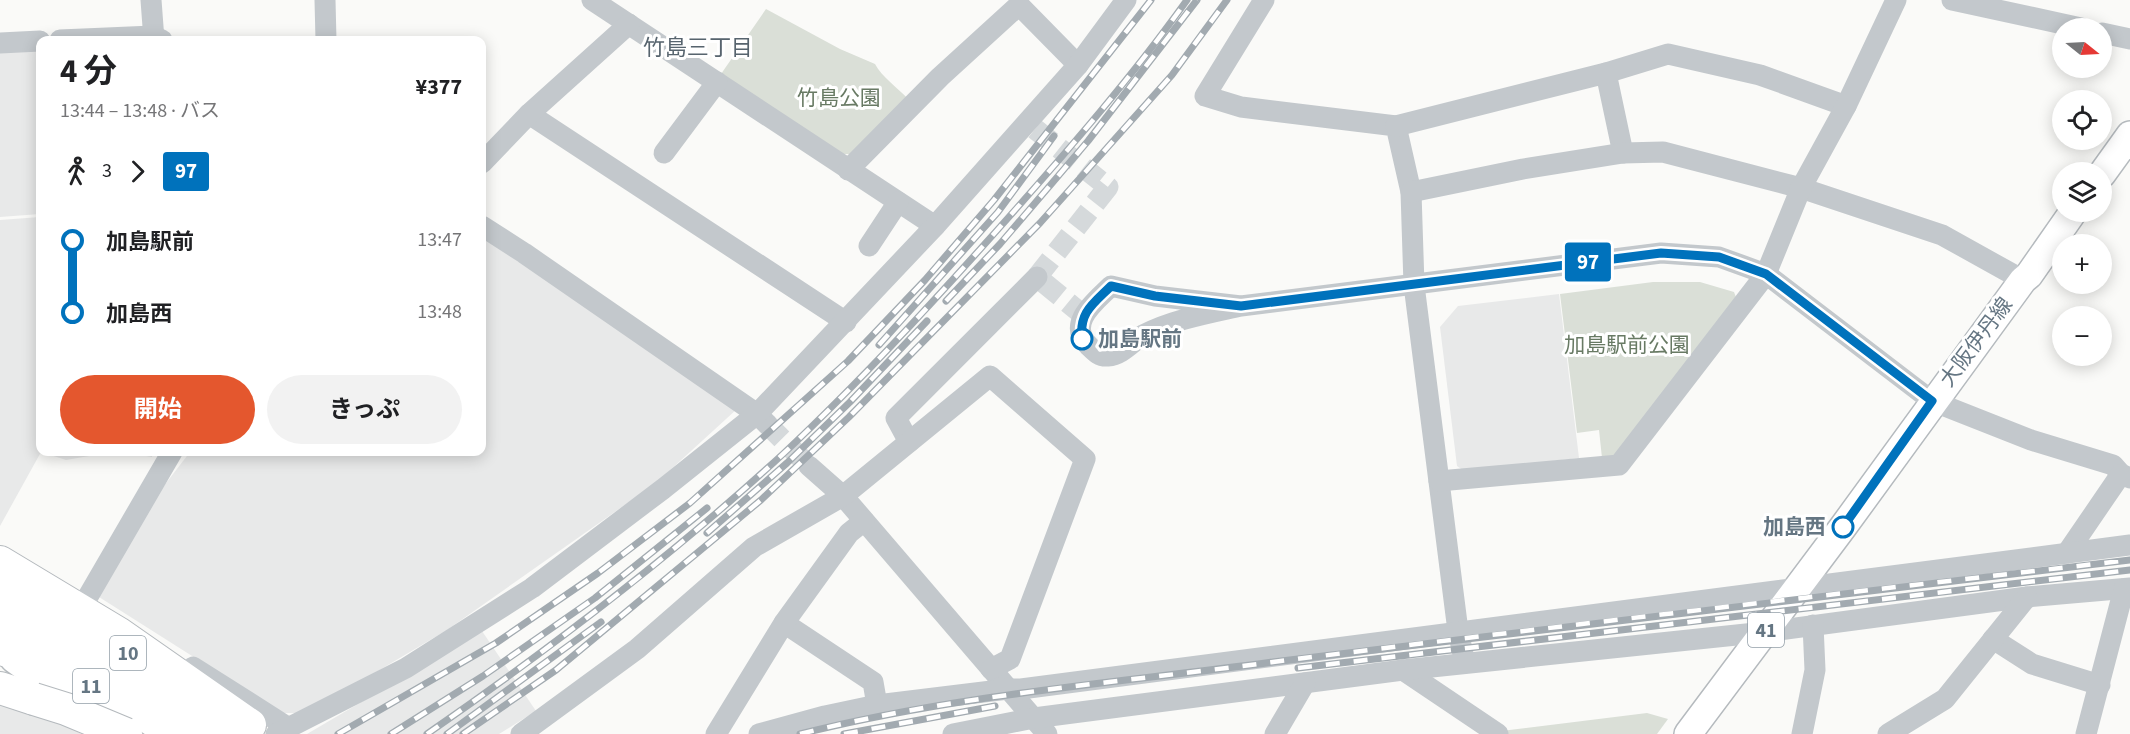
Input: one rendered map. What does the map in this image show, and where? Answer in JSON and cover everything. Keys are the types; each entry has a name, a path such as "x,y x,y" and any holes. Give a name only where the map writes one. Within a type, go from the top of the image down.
{"highway":[{"path":"0,562 118,633 261,731"},
{"name":"11","path":"0,622 61,644 99,663 261,731"},
{"name":"11","path":"0,649 21,654 54,667 177,734"},
{"name":"11","path":"0,688 66,709 126,734"}],"main road":[{"path":"2111,162 2130,135"},
{"name":"大阪伊丹線","path":"1688,734 2066,222"},
{"name":"10","path":"0,593 98,637 261,731"},
{"path":"0,649 54,688 135,734"}],"street":[{"path":"151,0 156,36"},
{"path":"326,0 326,36"},
{"path":"592,0 935,226"},
{"path":"0,551 86,600 261,731 406,668 532,588 663,489 762,419 1078,64 1126,0"},
{"path":"1264,0 1205,96 1241,107 1396,126 1606,73 1668,54 1760,75 1846,106"},
{"path":"1439,481 1619,465 1766,274 1801,188 1846,106 1896,0"},
{"path":"1952,0 2052,22"},
{"path":"848,170 940,77 1019,5 1078,64"},
{"path":"486,159 529,114 629,24"},
{"path":"2112,35 2130,39"},
{"path":"0,44 36,41"},
{"path":"1606,73 1623,153"},
{"path":"664,153 717,82"},
{"path":"529,114 846,322"},
{"path":"1396,126 1411,192 1414,285 1458,631 1465,663"},
{"path":"1411,192 1523,169 1623,153 1663,152 1801,188 1942,235 2023,280"},
{"path":"869,246 898,202"},
{"path":"486,229 762,419"},
{"path":"1241,306 1155,296 1111,286 1083,315 1080,326 1082,339 1097,354 1106,357 1116,354 1144,335 1193,317 1241,306 1661,253 1719,257 1766,274 1932,401 2031,440 2113,465 2126,476 2067,553"},
{"path":"909,442 896,418 1036,277"},
{"path":"521,734 637,649 754,547 843,496 990,376 1085,459 1010,659 991,669"},
{"path":"86,600 170,456"},
{"path":"809,466 843,496 1041,726"},
{"path":"716,734 784,623 849,533 864,521"},
{"path":"759,734 877,705 1021,689 2130,545"},
{"path":"953,734 1041,726 1305,683 1403,670 1765,632 2027,597 2127,588 2086,734"},
{"path":"1888,734 1945,699 2027,597"},
{"path":"784,623 873,682 877,705"},
{"path":"1802,734 1815,670 1813,625"},
{"path":"1993,639 2032,664 2100,685"},
{"path":"1403,670 1497,734"},
{"path":"0,679 105,734"},
{"path":"1275,734 1305,683"}],"shaded area":[{"path":"36,50 36,214 0,217 0,53"},
{"path":"36,217 36,456 39,456 0,526 0,220"},
{"path":"486,235 737,409 656,483 447,630 307,713 282,713 99,597 143,513 187,456 486,456"},
{"path":"1559,294 1579,458 1464,471 1457,466 1440,327 1458,306"},
{"path":"54,456 89,456 66,460"},
{"path":"482,631 536,711 499,734 307,734"},
{"path":"0,700 68,726 81,734 0,734"}],"green space":[{"name":"竹島公園","path":"766,9 840,49 875,64 908,99 852,154 840,154 721,74"},
{"name":"加島駅前公園","path":"1653,282 1700,282 1734,292 1737,300 1614,456 1602,458 1599,430 1577,433 1560,294"},
{"path":"1647,713 1668,719 1657,734 1506,734 1501,731"}],"tunnel":[{"path":"1035,129 1108,187 1037,277 1083,315"},
{"path":"767,424 809,466"}],"railway":[{"path":"338,734 496,643 598,573 690,503 848,361 925,280 994,200 1151,0"},
{"path":"427,734 565,635 654,565 741,492 812,426 898,339 1031,192 1123,84 1187,0"},
{"path":"946,301 1000,244 1088,141 1197,0"},
{"path":"463,734 556,670 761,500 849,417 1040,223 1172,75 1227,0"},
{"path":"879,345 998,212 1054,136"},
{"path":"707,533 787,463 850,402 927,321"},
{"path":"391,734 483,676 595,598 707,508"},
{"path":"800,734 917,709 1035,691 2130,560"},
{"path":"1298,668 2130,570"},
{"path":"447,734 601,622"},
{"path":"844,734 995,706"}],"bus line":[{"name":"97","path":"1082,339 1080,326 1083,315 1111,286 1155,296 1241,306 1661,253 1719,257 1766,274 1932,401 1843,527"}],"place":[{"name":"加島駅前","path":"1082,339"},
{"name":"加島西","path":"1843,527"}],"district":[{"name":"竹島三丁目","path":"698,47"}]}
